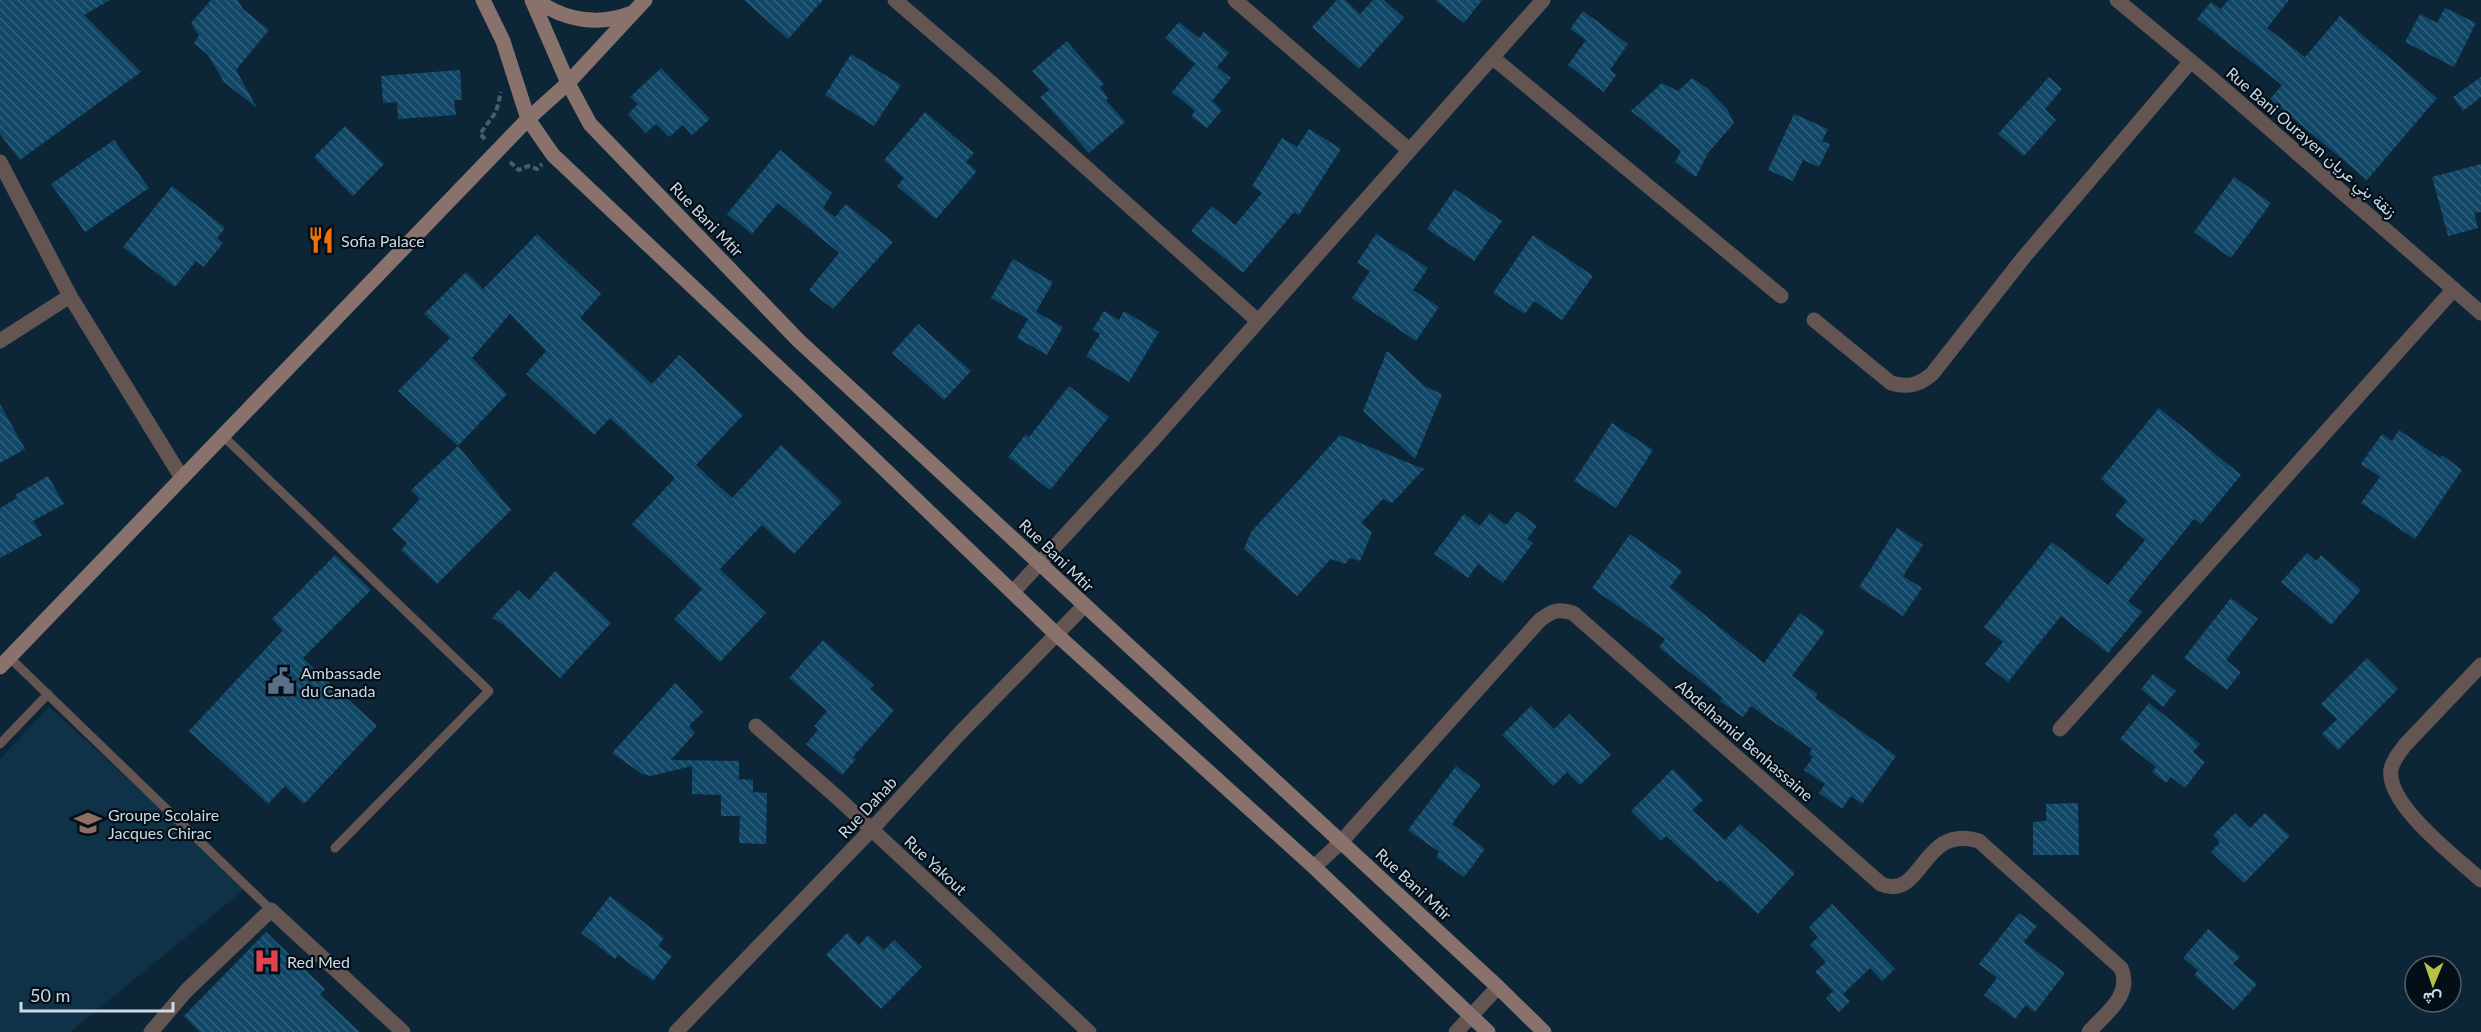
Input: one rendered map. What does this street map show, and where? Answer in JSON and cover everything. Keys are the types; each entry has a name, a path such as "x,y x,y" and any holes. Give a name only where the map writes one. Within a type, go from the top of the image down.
{"street":[{"path":"483,0 503,41 528,119 553,155 1056,634 1314,867 1488,1032"},
{"path":"534,0 562,15 580,20 617,18 640,6"},
{"name":"Rue Bani Mtir","path":"534,0 568,83 590,124 798,340 1040,562 1084,606 1544,1032"},
{"path":"895,0 1258,321"},
{"path":"1235,0 1409,150"},
{"path":"1013,592 1543,0"},
{"name":"Rue Bani Ourayen زنقة بني عريان","path":"2117,0 2479,308"},
{"path":"5,662 528,119 568,83 640,6"},
{"path":"1492,57 1781,296"},
{"path":"1814,321 1891,383 1902,386 1924,381 1932,374 2024,257 2191,61"},
{"path":"0,162 70,296 182,478"},
{"path":"2060,729 2454,289"},
{"path":"0,341 70,296"},
{"name":"Rue Dahab","path":"676,1032 1084,606"},
{"name":"Abdelhamid Benhassaine","path":"1314,867 1341,842 1540,620 1561,609 1573,613 1881,884 1895,887 1907,883 1938,845 1946,840 1968,837 1979,841 2121,968 2125,977 2123,994 2089,1032"},
{"path":"2481,665 2405,745 2391,770 2396,794 2409,813 2481,880"},
{"name":"Rue Yakout","path":"756,726 872,829 1089,1032"},
{"path":"151,1032 186,991 271,910 403,1032"},
{"path":"1456,1032 1498,987"}],"lane":[{"path":"223,436 489,690 335,848"},
{"path":"5,662 48,694 271,910"},
{"path":"0,744 48,694"}],"shaded area":[{"name":"Groupe Scolaire Jacques Chirac","path":"49,707 247,887 70,1032 0,1032 0,759"}],"building":[{"path":"0,0 110,0 84,15 141,72 20,160 0,134"},
{"path":"211,0 238,0 243,9 269,30 236,70 257,108 224,82 208,55 194,43 199,36 191,23"},
{"path":"744,0 823,0 788,39"},
{"path":"1337,0 1345,0 1360,14 1373,0 1384,0 1404,18 1359,69 1312,27"},
{"path":"1435,0 1482,0 1464,23"},
{"path":"2228,0 2289,0 2267,28 2305,57 2340,16 2437,98 2367,180 2270,99 2282,85 2197,19 2211,2 2221,9"},
{"path":"2445,8 2476,23 2454,67 2405,42 2420,14 2437,23"},
{"path":"1583,11 1628,44 1610,70 1616,75 1604,92 1568,65 1586,40 1570,29"},
{"path":"1179,22 1199,38 1204,32 1229,53 1217,67 1231,78 1212,101 1222,110 1207,128 1191,116 1195,111 1172,92 1195,64 1165,38"},
{"path":"1067,41 1104,84 1100,87 1108,98 1106,100 1125,122 1089,153 1040,97 1049,90 1032,71"},
{"path":"851,54 901,85 874,126 825,95"},
{"path":"661,68 710,119 692,135 683,125 669,137 656,124 646,133 628,114 638,104 630,97"},
{"path":"460,70 462,100 454,100 456,115 398,119 397,102 383,103 381,76"},
{"path":"2049,77 2062,89 2045,109 2056,120 2024,156 1998,134"},
{"path":"2481,77 2481,97 2463,111 2453,97"},
{"path":"1692,78 1707,88 1727,109 1734,123 1708,153 1696,177 1675,162 1681,151 1631,111 1662,83 1678,91"},
{"path":"925,112 974,153 966,162 977,171 936,219 897,186 904,178 884,160"},
{"path":"1794,114 1828,129 1822,141 1830,144 1819,167 1803,160 1793,181 1768,170"},
{"path":"345,126 384,164 353,196 314,157"},
{"path":"1309,129 1341,149 1299,215 1294,212 1243,273 1191,231 1212,206 1235,225 1262,193 1252,186 1282,138 1297,147"},
{"path":"114,140 149,188 85,232 51,184"},
{"path":"780,150 832,193 823,208 835,217 846,204 893,242 833,309 809,290 839,253 778,203 752,234 727,214"},
{"path":"2481,164 2481,212 2474,213 2478,228 2448,236 2432,177"},
{"path":"2234,177 2271,203 2231,258 2194,232"},
{"path":"172,186 225,228 217,238 223,243 204,267 196,261 175,287 123,247"},
{"path":"1455,189 1502,221 1474,261 1427,229"},
{"path":"537,234 601,294 580,318 652,384 679,355 743,415 696,465 732,498 781,445 842,502 794,554 762,525 720,569 766,613 720,662 674,619 702,589 632,524 675,478 610,418 594,435 526,374 546,351 510,314 472,358 507,394 458,446 398,391 450,338 424,314 466,272 483,289"},
{"path":"1376,234 1428,268 1413,290 1439,307 1416,341 1352,298 1370,271 1357,263"},
{"path":"1533,235 1593,276 1562,320 1534,301 1525,314 1493,293"},
{"path":"1013,259 1053,282 1036,312 1063,327 1047,355 1017,338 1028,319 991,298"},
{"path":"1104,311 1119,320 1124,311 1159,332 1129,382 1086,356 1100,334 1093,329"},
{"path":"918,324 971,371 944,400 892,353"},
{"path":"1387,351 1426,387 1442,394 1415,459 1363,411"},
{"path":"1069,386 1109,417 1050,490 1008,457 1026,434 1029,437"},
{"path":"0,404 25,449 0,463"},
{"path":"2159,408 2241,475 2201,524 2194,519 2128,601 2142,612 2108,653 2061,616 2008,682 1985,664 2003,642 1984,627 2052,542 2108,585 2145,540 2115,516 2127,501 2101,479"},
{"path":"1612,423 1653,450 1616,508 1574,481"},
{"path":"2399,430 2440,458 2442,455 2462,470 2415,539 2361,503 2380,477 2361,464 2382,434 2392,441"},
{"path":"1340,435 1424,469 1392,503 1383,499 1361,523 1372,532 1360,561 1350,558 1345,564 1331,559 1297,596 1244,549 1251,532"},
{"path":"458,446 511,510 437,584 401,550 407,543 392,529 420,499 411,490"},
{"path":"48,476 64,504 33,521 42,535 0,558 0,508 17,498 15,495"},
{"path":"1517,511 1537,526 1527,539 1533,543 1503,583 1478,564 1468,578 1434,554 1464,514 1480,526 1490,513 1506,525"},
{"path":"1897,528 1923,545 1903,576 1922,588 1903,616 1859,587"},
{"path":"1630,534 1682,571 1670,587 1764,663 1800,613 1825,631 1792,676 1818,694 1815,698 1896,756 1862,804 1851,796 1842,809 1819,793 1825,784 1804,770 1813,757 1809,754 1812,749 1751,706 1743,717 1720,701 1722,698 1659,647 1665,639 1592,588"},
{"path":"2307,553 2316,561 2321,555 2361,590 2331,625 2281,582"},
{"name":"Ambassade du Canada","path":"335,555 371,590 303,658 377,726 304,804 285,786 268,804 189,731 283,630 272,619"},
{"path":"555,571 611,623 560,678 503,624 492,618 518,590 529,600"},
{"path":"2231,598 2258,619 2226,660 2241,672 2227,690 2184,658"},
{"path":"823,640 874,685 870,689 894,710 853,757 856,759 842,775 806,744 818,730 814,726 827,711 789,678"},
{"path":"2367,658 2398,689 2338,750 2322,734 2337,719 2321,704"},
{"path":"2153,674 2176,691 2163,707 2141,689"},
{"path":"675,683 703,712 689,726 695,733 671,760 739,761 739,779 753,780 753,792 767,793 766,844 739,843 740,816 721,816 721,795 692,794 692,766 651,776 642,774 612,753"},
{"path":"2149,703 2200,744 2193,752 2205,762 2185,788 2171,777 2166,783 2152,772 2156,767 2120,739"},
{"path":"1531,706 1554,729 1569,714 1611,755 1580,785 1567,772 1553,786 1502,735"},
{"path":"1456,766 1481,785 1452,824 1485,849 1464,877 1436,857 1439,852 1408,830"},
{"path":"1673,769 1703,800 1692,810 1725,840 1740,824 1795,873 1758,914 1720,880 1717,882 1666,836 1661,841 1631,811"},
{"path":"2078,803 2079,855 2033,855 2033,822 2046,821 2046,804"},
{"path":"2235,813 2250,828 2265,813 2290,836 2244,883 2211,852 2220,842 2213,835"},
{"path":"610,896 664,938 658,946 672,956 653,981 618,955 615,959 581,933"},
{"path":"1832,904 1895,969 1882,981 1870,968 1843,994 1850,1001 1839,1012 1826,998 1833,991 1815,972 1826,962 1810,945 1818,937 1809,927"},
{"path":"2019,913 2037,926 2024,942 2065,973 2035,1012 2026,1005 2015,1019 1984,995 1997,978 1979,964"},
{"path":"2208,929 2240,957 2233,964 2257,984 2234,1010 2194,975 2198,970 2183,958"},
{"name":"Red Med","path":"266,932 325,989 320,995 360,1032 200,1032 184,1016"},
{"path":"847,933 859,945 868,935 884,950 894,940 922,967 881,1009 826,955"}],"place":[{"name":"Sofia Palace","path":"321,240"},
{"name":"Ambassade du Canada","path":"281,681"},
{"name":"Groupe Scolaire Jacques Chirac","path":"88,823"},
{"name":"Red Med","path":"267,961"}]}
